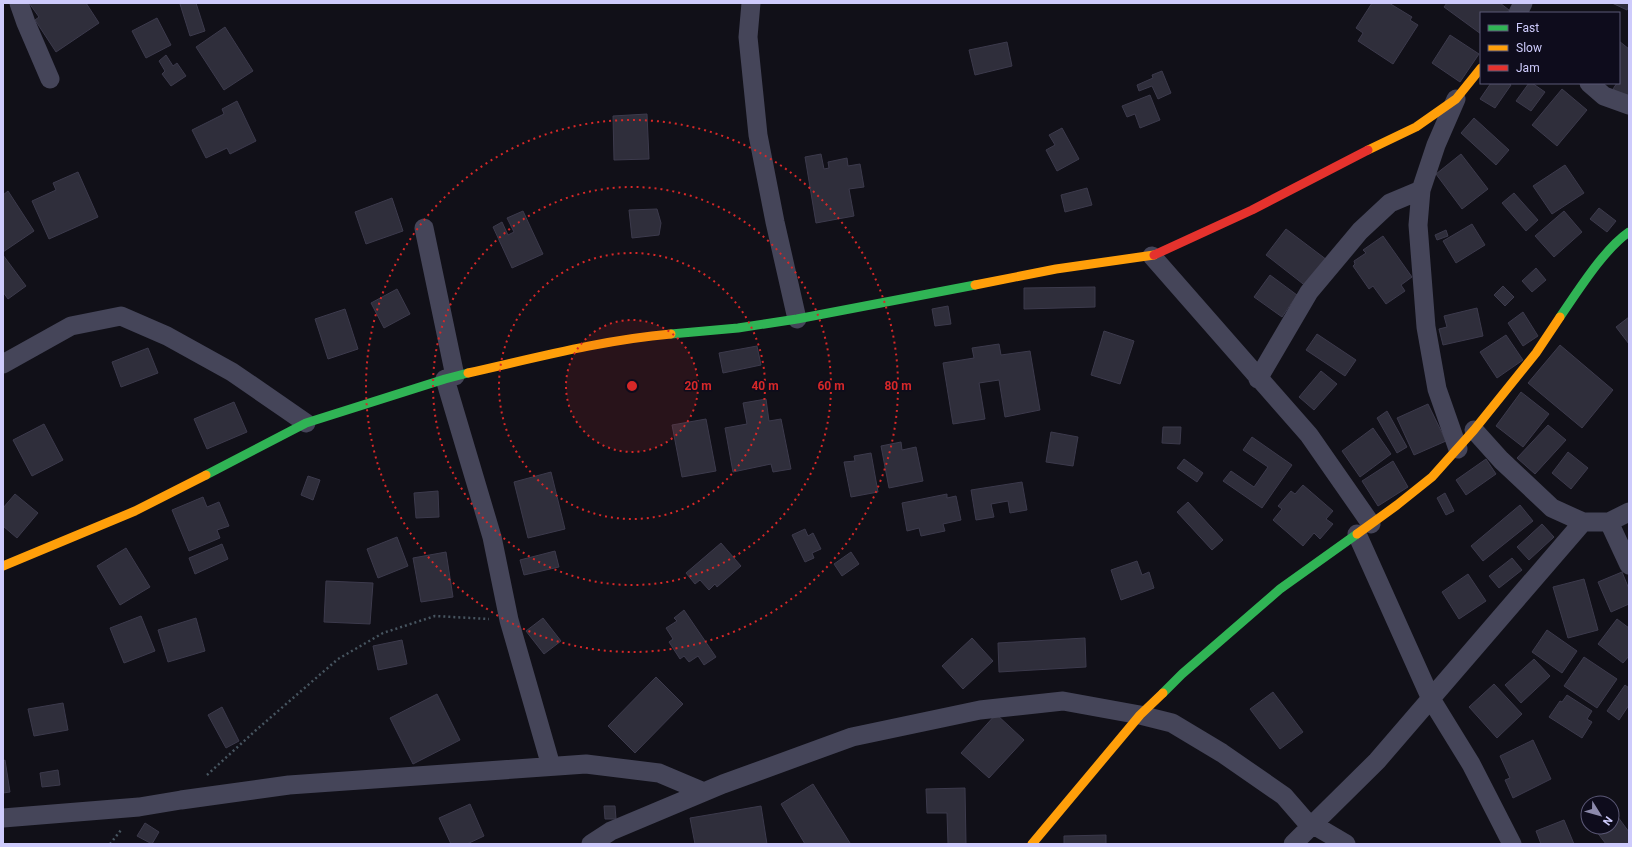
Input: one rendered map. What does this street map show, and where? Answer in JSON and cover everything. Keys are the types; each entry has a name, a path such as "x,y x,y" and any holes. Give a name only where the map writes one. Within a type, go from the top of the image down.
{"street":[{"path":"19,3 50,79"},
{"path":"751,3 748,37 758,135 775,222 797,319"},
{"path":"1518,12 1523,3"},
{"path":"1458,449 1437,389 1426,326 1418,225 1421,190 1436,145 1456,99 1480,69"},
{"path":"1590,84 1604,96 1629,105"},
{"path":"3,566 135,511 306,423 450,377 564,351 639,337 738,328 797,319 1056,269 1152,256 1252,210 1342,162 1416,127 1456,99"},
{"path":"1258,379 1309,292 1360,231 1390,203 1421,190"},
{"path":"424,228 450,377 492,537 509,620 551,766"},
{"path":"1032,844 1140,715 1182,674 1280,589 1364,529 1432,477 1474,430 1536,353 1580,286 1619,239 1629,232"},
{"path":"1152,256 1258,379 1309,435 1364,529 1431,699 1471,764 1512,844"},
{"path":"3,364 71,326 121,316 167,336 232,372 306,423"},
{"path":"1474,430 1501,460 1552,508 1583,522 1609,522 1629,512"},
{"path":"1293,844 1376,761 1583,522"},
{"path":"1609,522 1629,565"},
{"path":"591,844 611,831 704,792 852,737 980,710 1063,701 1140,715 1172,723 1222,753 1284,796 1311,825 1346,844"},
{"path":"3,818 139,807 289,785 586,764 659,773 704,792"}],"path":[{"path":"180,800 255,731 338,659 383,633 435,616 509,620"}],"building":[{"path":"29,3 86,3 99,23 56,52 35,20 39,17"},
{"path":"196,3 205,31 190,36 180,4"},
{"path":"1372,3 1389,3 1412,17 1410,20 1418,25 1393,64 1358,41 1363,33 1356,28"},
{"path":"1447,3 1500,3 1509,10 1508,12 1480,12 1480,33 1444,7"},
{"path":"1612,3 1629,3 1629,6 1627,10"},
{"path":"157,18 171,45 146,58 132,31"},
{"path":"225,27 253,71 224,90 196,47"},
{"path":"1450,35 1479,54 1460,82 1432,63"},
{"path":"1007,42 1012,66 975,75 969,50"},
{"path":"1620,42 1629,49 1629,100 1613,89 1616,84 1620,84"},
{"path":"166,55 173,66 177,63 186,76 171,86 162,74 165,71 159,61"},
{"path":"1162,71 1171,93 1158,99 1152,86 1139,91 1137,85 1153,78 1152,75"},
{"path":"1490,84 1511,85 1495,108 1480,99"},
{"path":"1528,84 1533,84 1545,92 1531,111 1516,101"},
{"path":"1562,89 1587,110 1557,146 1532,125"},
{"path":"1150,95 1160,120 1140,128 1135,114 1127,117 1122,106"},
{"path":"237,101 256,141 230,154 227,148 206,158 192,130 224,114 222,109"},
{"path":"647,114 649,159 614,160 613,116"},
{"path":"1474,118 1509,150 1496,165 1461,133"},
{"path":"1062,128 1079,159 1057,171 1046,150 1055,145 1049,135"},
{"path":"821,154 824,169 829,168 828,162 847,158 848,166 860,164 864,187 849,189 854,216 816,223 805,157"},
{"path":"1461,154 1488,189 1462,209 1436,174"},
{"path":"1565,165 1584,193 1552,214 1533,186"},
{"path":"78,172 98,217 49,239 32,201 56,190 53,183"},
{"path":"1087,188 1092,205 1065,212 1061,195"},
{"path":"8,191 34,231 3,252 3,195"},
{"path":"1514,193 1538,220 1526,231 1502,203"},
{"path":"392,198 403,231 366,244 355,212"},
{"path":"1599,208 1616,221 1607,232 1590,219"},
{"path":"657,209 661,223 659,235 632,238 629,210"},
{"path":"523,211 543,254 512,268 493,227 502,222 508,235 514,232 507,218"},
{"path":"1564,211 1582,232 1554,257 1535,236"},
{"path":"1472,224 1485,245 1456,263 1443,241"},
{"path":"1286,229 1327,260 1307,287 1266,255"},
{"path":"1446,230 1448,236 1437,240 1435,235"},
{"path":"1383,236 1412,277 1401,285 1405,291 1386,304 1373,286 1369,289 1353,266 1355,264 1354,261 1366,253 1363,250"},
{"path":"3,255 26,286 8,299 3,292"},
{"path":"1536,268 1546,280 1532,292 1522,281"},
{"path":"1270,275 1297,295 1282,317 1254,297"},
{"path":"1503,286 1514,297 1505,306 1494,295"},
{"path":"1095,287 1095,307 1024,309 1024,288"},
{"path":"397,289 410,314 384,328 371,303"},
{"path":"948,306 951,324 935,326 932,309"},
{"path":"1477,308 1483,336 1443,345 1439,329 1447,327 1444,316"},
{"path":"345,309 358,349 328,359 315,319"},
{"path":"1523,312 1538,336 1523,346 1508,323"},
{"path":"1629,317 1629,344 1616,327"},
{"path":"1104,331 1134,341 1120,384 1091,375"},
{"path":"1317,334 1356,360 1345,376 1306,350"},
{"path":"1506,335 1523,360 1497,378 1480,352"},
{"path":"999,344 1001,355 1030,351 1040,410 1005,417 999,380 979,383 985,419 953,424 943,363 974,358 972,348"},
{"path":"1560,345 1613,390 1582,428 1528,383"},
{"path":"757,346 761,365 723,373 719,353"},
{"path":"148,348 158,373 121,387 112,362"},
{"path":"1321,371 1337,384 1314,410 1299,397"},
{"path":"1521,392 1549,414 1523,447 1496,426"},
{"path":"766,399 769,421 781,419 791,469 773,472 771,464 733,472 725,428 747,424 743,403"},
{"path":"234,402 247,432 207,449 194,419"},
{"path":"1428,404 1446,441 1414,455 1397,418"},
{"path":"1387,411 1407,447 1397,453 1377,418"},
{"path":"706,419 716,471 682,477 672,425"},
{"path":"44,424 63,460 32,476 13,440"},
{"path":"1548,425 1566,440 1535,474 1517,458"},
{"path":"1163,427 1181,427 1180,444 1162,443"},
{"path":"1373,428 1391,454 1360,477 1342,451"},
{"path":"1051,432 1078,437 1073,466 1046,462"},
{"path":"1252,437 1292,465 1262,508 1223,481 1231,471 1254,487 1268,467 1243,450"},
{"path":"901,442 902,450 916,447 923,481 889,488 881,446"},
{"path":"1568,452 1588,468 1571,489 1552,473"},
{"path":"871,453 878,492 851,497 844,462 855,461 854,456"},
{"path":"1184,459 1203,473 1197,482 1177,468"},
{"path":"1486,459 1496,474 1466,495 1456,480"},
{"path":"1393,461 1408,487 1378,506 1362,481"},
{"path":"551,472 565,529 528,538 514,482"},
{"path":"308,476 320,480 313,500 301,495"},
{"path":"1022,482 1027,510 1010,513 1008,501 991,504 994,517 976,520 971,490"},
{"path":"1303,485 1333,511 1326,519 1333,524 1320,539 1314,533 1303,546 1273,520 1282,509 1278,506 1291,491 1295,494"},
{"path":"438,491 439,517 416,518 414,493"},
{"path":"1445,493 1454,511 1446,515 1437,498"},
{"path":"15,494 38,513 17,538 3,526 3,508"},
{"path":"947,494 947,498 956,496 961,520 943,524 945,531 921,536 919,528 907,531 902,503"},
{"path":"203,497 207,507 219,502 229,526 217,530 220,538 189,551 172,510"},
{"path":"1188,502 1223,540 1212,550 1177,512"},
{"path":"1520,505 1533,521 1483,561 1471,546"},
{"path":"1542,524 1554,537 1529,560 1517,547"},
{"path":"805,529 808,536 813,533 821,549 812,553 814,558 805,562 792,535"},
{"path":"397,537 408,566 378,578 367,549"},
{"path":"721,543 741,566 717,587 715,584 709,590 700,580 695,584 686,573"},
{"path":"222,544 228,559 195,574 189,558"},
{"path":"126,548 150,587 120,605 97,566"},
{"path":"555,551 559,567 524,575 520,560"},
{"path":"446,552 453,597 421,602 413,558"},
{"path":"851,552 859,564 842,576 834,564"},
{"path":"1512,558 1522,570 1499,588 1489,576"},
{"path":"1137,561 1142,575 1149,572 1154,588 1121,600 1111,570"},
{"path":"1622,572 1629,589 1629,604 1611,612 1598,582"},
{"path":"1468,574 1486,601 1459,619 1442,592"},
{"path":"1584,579 1598,630 1568,638 1553,587"},
{"path":"326,581 373,583 370,624 324,622"},
{"path":"684,610 716,657 704,665 698,656 689,662 684,656 680,659 669,642 673,639 666,628 677,621 674,618"},
{"path":"141,616 155,651 124,663 110,628"},
{"path":"196,618 205,651 168,662 158,630"},
{"path":"543,618 561,641 544,654 526,631"},
{"path":"1617,619 1629,628 1629,656 1623,663 1598,644"},
{"path":"1547,630 1577,651 1562,673 1532,652"},
{"path":"972,638 993,661 963,689 942,666"},
{"path":"1085,638 1086,667 999,672 998,643"},
{"path":"402,640 407,664 378,670 373,646"},
{"path":"1584,657 1617,679 1597,708 1564,686"},
{"path":"1534,659 1550,676 1521,703 1505,685"},
{"path":"656,677 683,704 635,753 608,726"},
{"path":"1494,684 1522,714 1497,738 1469,707"},
{"path":"1625,685 1629,688 1629,705 1619,720 1607,711"},
{"path":"1273,692 1303,732 1280,749 1250,709"},
{"path":"437,694 460,740 413,764 390,718"},
{"path":"1567,695 1592,711 1587,719 1592,722 1582,738 1549,717 1560,701 1562,702"},
{"path":"63,703 68,730 34,736 28,709"},
{"path":"222,707 239,741 226,748 208,715"},
{"path":"996,714 1024,740 989,778 961,753"},
{"path":"1533,740 1551,779 1513,798 1505,780 1510,778 1500,756"},
{"path":"5,760 10,792 3,793 3,761"},
{"path":"58,770 60,785 42,787 40,773"},
{"path":"813,784 850,843 805,844 781,804"},
{"path":"965,788 966,844 948,844 947,813 927,813 926,789"},
{"path":"470,804 484,836 467,844 451,844 439,818"},
{"path":"604,806 615,806 616,819 605,819"},
{"path":"761,806 767,844 695,844 690,818"},
{"path":"1564,820 1574,844 1541,844 1536,831"},
{"path":"1620,820 1629,832 1629,844 1606,844 1599,835 1620,835"},
{"path":"145,823 159,832 152,844 137,836"},
{"path":"1106,835 1106,844 1064,844 1064,836"}],"traffic: fast":[{"path":"1560,317 1601,260 1610,249 1629,232"},
{"path":"671,334 738,328 797,319 975,285"},
{"path":"206,475 306,423 468,373"},
{"path":"1163,693 1182,674 1280,589 1357,534"}],"traffic: slow":[{"path":"1368,150 1416,127 1456,99 1480,69"},
{"path":"975,285 1056,269 1154,255"},
{"path":"1357,534 1432,477 1474,430 1536,353 1560,317"},
{"path":"468,373 594,345 671,334"},
{"path":"3,566 135,511 206,475"},
{"path":"1032,844 1140,715 1163,693"}],"traffic: jam":[{"path":"1154,255 1252,210 1368,150"}]}
